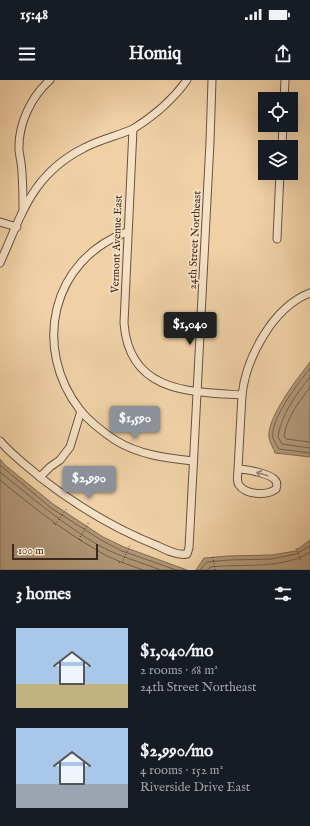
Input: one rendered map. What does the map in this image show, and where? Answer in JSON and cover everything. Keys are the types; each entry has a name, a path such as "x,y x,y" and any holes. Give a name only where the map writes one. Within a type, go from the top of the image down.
{"street":[{"path":"23,210 22,174 19,148 20,135 26,113 30,105 50,80"},
{"path":"0,263 17,227 23,210 46,175 62,161 86,147 133,129 160,111 177,94 187,80"},
{"name":"24th Street Northeast","path":"40,477 102,520 142,540 180,554 187,554 189,548 194,461 212,80"},
{"path":"284,92 285,80"},
{"name":"Vermont Avenue East","path":"133,129 127,232 124,323 125,334 130,351 142,368 159,382 169,386 197,392 242,395"},
{"path":"276,239 280,180"},
{"path":"0,222 17,227"},
{"path":"127,232 113,237 106,242 82,262 70,279 62,294 57,309 53,336 56,360 63,380 81,411 106,433 133,449 161,458 194,461"},
{"path":"238,469 249,470 272,477 276,480 277,487 274,491 261,493 245,490 238,483 238,469 242,395 248,367 258,345 267,331 282,313 292,304 310,293"},
{"path":"0,441 11,453 40,477 60,460 70,447 81,411"}],"path":[{"path":"53,523 56,525 67,508"},
{"path":"82,540 79,539 89,522"},
{"path":"119,562 122,563 130,545"},
{"path":"296,548 301,561"},
{"path":"213,557 215,570"}],"water":[{"path":"310,362 310,457 275,453 269,438 269,430 272,420 284,398"},
{"path":"0,459 5,465 53,504 103,537 124,547 187,570 0,570"},
{"path":"310,540 310,570 196,570 204,558 272,555 295,551"}]}
